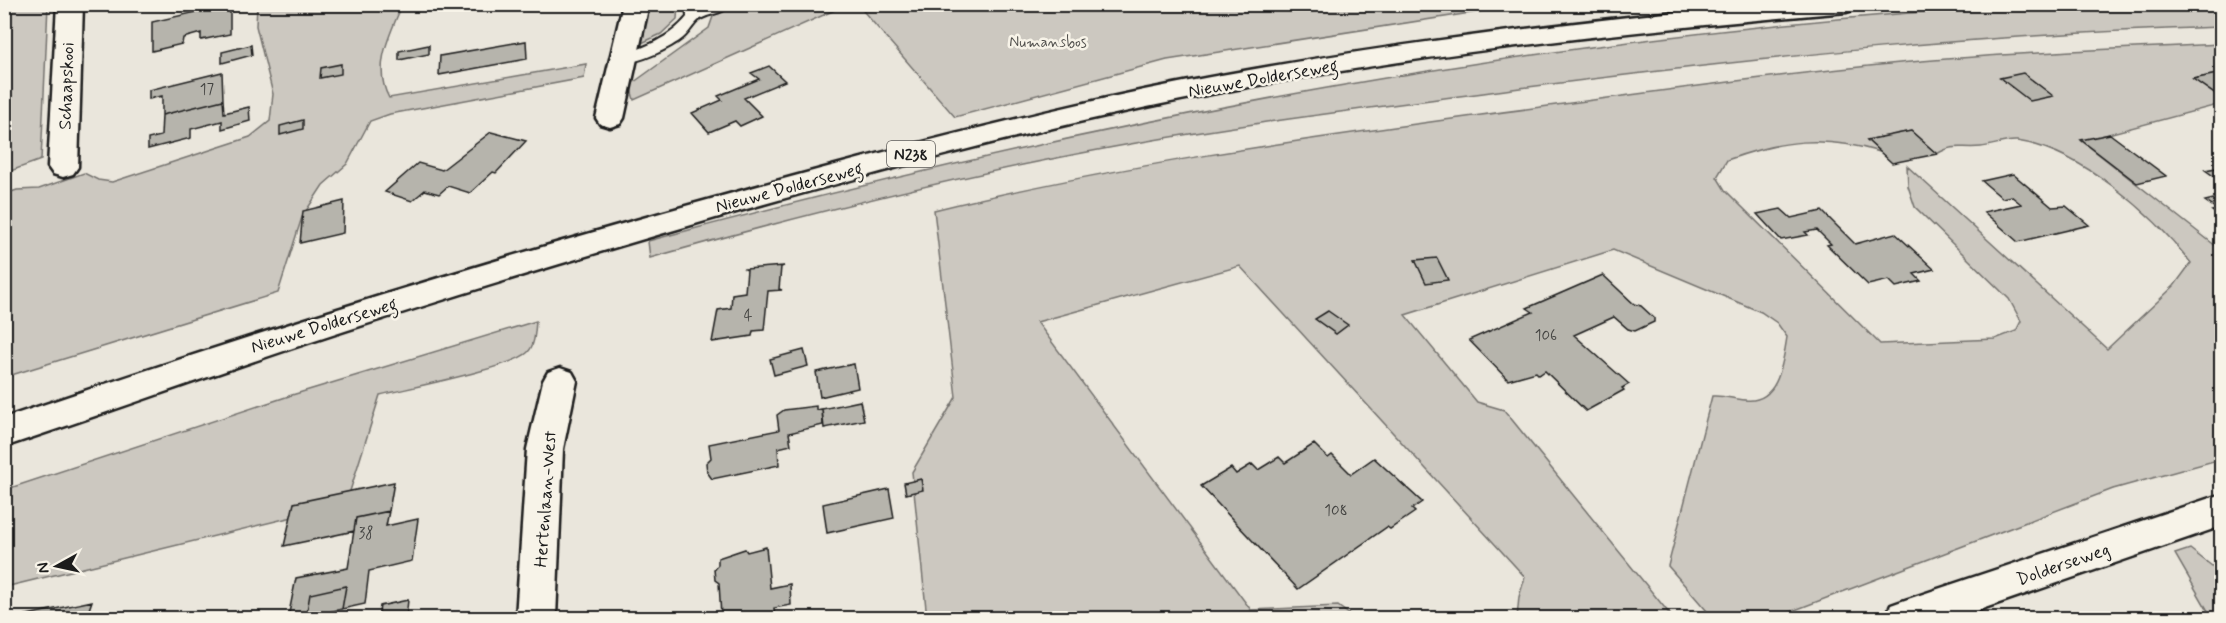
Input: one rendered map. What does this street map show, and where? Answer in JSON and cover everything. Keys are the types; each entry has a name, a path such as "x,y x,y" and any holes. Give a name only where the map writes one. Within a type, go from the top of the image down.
{"main road":[{"name":"Schaapskooi","path":"63,167 69,4"},
{"path":"610,118 636,4"},
{"name":"Nieuwe Dolderseweg","path":"4,433 273,340 620,233 1018,127 1152,98 1356,62 1561,33 1725,14 1847,4"},
{"name":"Hertenlaan-West","path":"536,618 545,449 560,381"},
{"name":"Dolderseweg","path":"1905,618 2222,510"}],"lane":[{"path":"624,59 658,48 682,33 694,11 715,11 725,4"}],"green space":[{"path":"4,5 48,5 41,160 5,173"},
{"path":"257,5 402,5 388,39 382,62 384,86 389,98 586,64 584,78 390,114 370,121 347,164 323,185 302,217 278,293 5,377 5,194 17,190 39,189 84,173 98,180 112,182 250,137 270,121 273,94 256,26"},
{"path":"646,5 678,5 677,19 661,34 631,48"},
{"path":"717,5 846,5 634,100 630,85 709,28"},
{"name":"Numansbos","path":"858,5 1522,5 1167,60 955,117"},
{"path":"2029,5 2221,5 2221,27 1957,41 1782,57 1520,88 1243,126 1077,154 969,176 809,215 650,258 648,241 818,197 989,156 1332,87 1506,59 1679,36 1854,18"},
{"path":"2221,44 2221,77 2217,74 2193,79 2221,99 2221,104 2082,141 2221,250 2221,459 2113,489 1774,618 1713,618 1668,566 1712,396 1745,400 1765,395 1772,388 1781,369 1787,337 1777,323 1761,312 1613,250 1405,315 1477,402 1504,410 1673,618 1517,618 1519,597 1525,577 1240,266 1037,322 1251,610 1338,606 1354,618 927,618 912,472 956,397 934,210 1070,180 1206,155 1412,124 1701,86 1811,72 1959,58","holes":["1911,131 1937,154 1953,147 1981,147 2017,141 2066,157 2114,187 2136,205 2191,263 2174,286 2107,349 1907,166 1908,186 1915,207 2009,299 2021,321 2016,331 1995,339 1880,344 1725,190 1717,177 1727,160 1766,148 1803,142 1840,143 1880,152 1867,140"]},
{"path":"536,321 532,346 528,352 518,358 482,371 380,395 346,504 5,587 4,490 292,395"},
{"path":"2190,549 2221,573 2221,618 2212,618 2175,554"}],"building":[{"path":"201,4 236,4 237,10 230,12 230,34 201,40 201,33 183,38 182,44 152,51 152,22 201,11"},
{"path":"526,41 527,59 439,75 440,56"},
{"path":"251,45 252,55 222,63 222,52"},
{"path":"429,45 429,54 399,60 399,51"},
{"path":"341,64 341,74 320,78 321,68"},
{"path":"769,66 785,81 744,98 762,116 740,126 735,121 709,132 692,113 722,100 718,96 759,79 751,73"},
{"path":"222,72 223,100 162,115 162,96 149,99 149,90"},
{"path":"2023,73 2053,96 2030,101 2000,78"},
{"path":"2217,74 2222,77 2222,99 2193,79"},
{"path":"223,100 224,113 249,107 250,121 222,129 222,121 191,129 191,138 148,149 148,139 161,136 162,115"},
{"path":"303,120 303,129 280,135 280,126"},
{"path":"1911,131 1937,154 1892,163 1867,140"},
{"path":"491,132 526,141 496,173 493,172 470,193 448,186 439,194 425,190 412,201 385,192 418,163 442,170"},
{"path":"2110,134 2166,176 2137,183 2081,140"},
{"path":"2222,167 2222,182 2205,170"},
{"path":"2013,174 2052,207 2066,206 2089,225 2018,242 1984,212 2021,204 2011,196 2002,198 1982,181"},
{"path":"2222,197 2222,218 2212,211 2218,210 2205,201"},
{"path":"344,201 343,233 300,243 303,211"},
{"path":"1781,209 1791,218 1822,211 1855,244 1895,233 1934,269 1914,274 1921,281 1896,287 1889,280 1868,285 1827,245 1831,244 1817,230 1805,232 1808,235 1781,240 1757,214"},
{"path":"1437,258 1448,280 1426,283 1415,260"},
{"path":"784,266 781,267 779,289 782,290 768,291 764,330 753,331 752,336 712,342 718,310 731,308 732,294 745,292 747,270 745,269"},
{"path":"1603,275 1634,304 1641,306 1654,318 1654,322 1635,331 1628,329 1614,317 1574,335 1629,384 1622,388 1624,390 1586,411 1545,371 1539,375 1536,372 1508,380 1469,340 1533,312 1527,308"},
{"path":"1328,311 1348,325 1336,334 1315,319"},
{"path":"804,350 808,366 774,375 770,359"},
{"path":"854,364 858,388 820,397 816,372"},
{"path":"860,401 864,420 824,428 822,409"},
{"path":"816,406 816,410 822,409 823,425 789,433 791,445 778,448 779,465 712,479 707,472 706,463 711,458 709,444 779,430 777,415 784,410"},
{"path":"1314,444 1328,458 1332,455 1351,474 1374,458 1422,502 1412,509 1415,512 1390,529 1387,527 1298,589 1201,486 1231,468 1236,474 1252,464 1258,470 1279,457 1285,463"},
{"path":"921,479 923,490 906,494 904,483"},
{"path":"394,482 389,511 356,518 354,531 284,546 294,503"},
{"path":"889,489 894,518 827,533 823,504"},
{"path":"389,511 386,526 418,519 412,561 369,571 365,604 342,609 346,586 310,594 306,617 288,618 296,578 348,568 356,518"},
{"path":"766,547 770,588 790,584 791,605 774,608 775,618 721,616 719,583 715,580 714,569 718,565 718,558 745,549 747,552"},
{"path":"346,586 342,609 306,617 310,594"},
{"path":"408,600 406,618 378,618 380,606"},
{"path":"92,601 86,618 13,618"}]}
